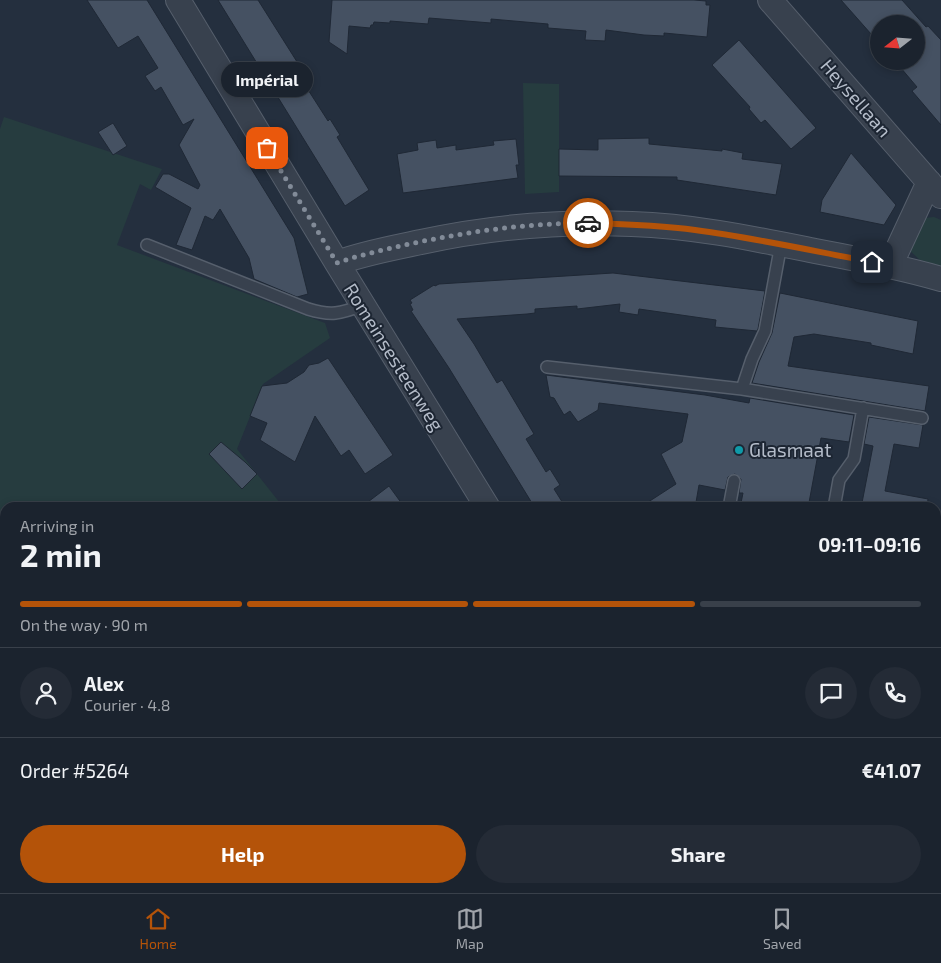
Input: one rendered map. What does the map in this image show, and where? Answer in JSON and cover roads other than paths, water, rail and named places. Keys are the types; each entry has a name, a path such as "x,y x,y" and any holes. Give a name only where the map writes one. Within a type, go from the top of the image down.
{"street":[{"name":"Romeinsesteenweg","path":"178,0 483,502"},
{"name":"Heysellaan","path":"770,0 935,189"},
{"path":"890,266 935,189"},
{"path":"337,263 364,254 453,235 537,225 632,224 694,229 781,244 890,266 941,279"}],"lane":[{"path":"742,389 752,359 766,331 781,244"},
{"path":"147,245 308,310 324,314 338,314 363,305"},
{"path":"547,367 742,389 922,418"},
{"path":"835,502 839,480 854,459 863,408"},
{"path":"730,502 734,480"}],"place":[{"name":"Impérial","path":"267,148"},
{"name":"Glasmaat","path":"739,450"}]}
